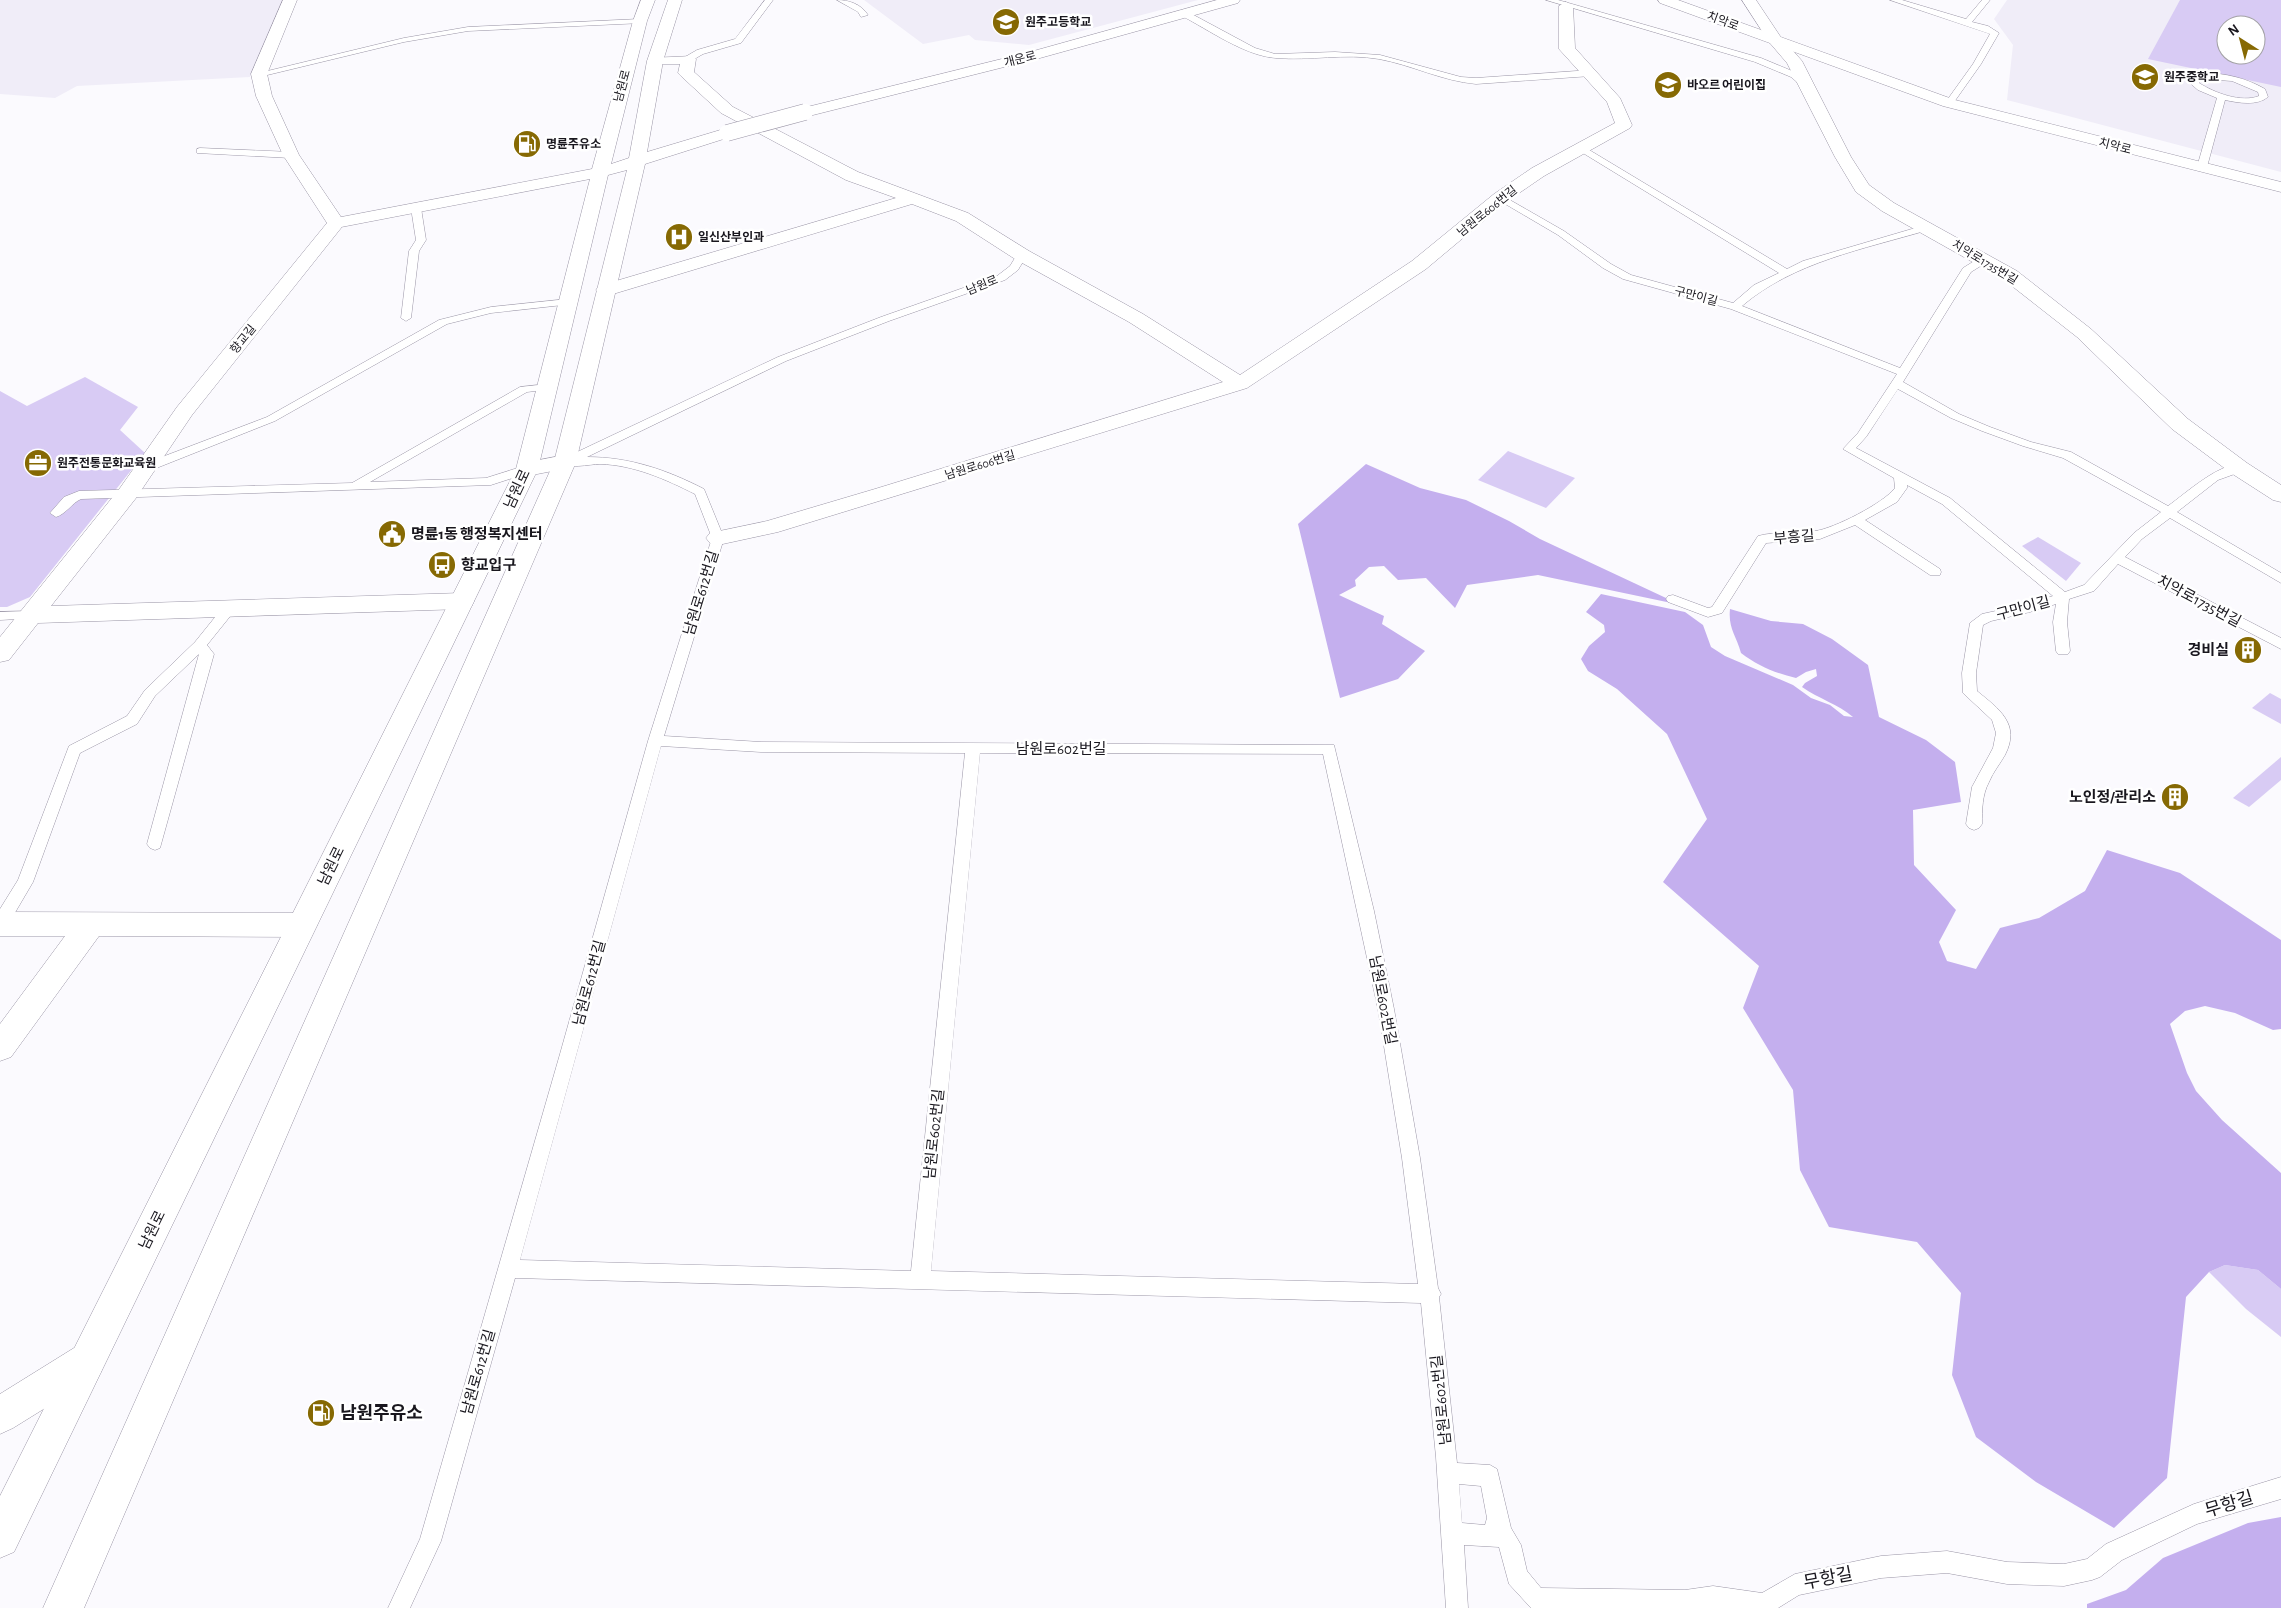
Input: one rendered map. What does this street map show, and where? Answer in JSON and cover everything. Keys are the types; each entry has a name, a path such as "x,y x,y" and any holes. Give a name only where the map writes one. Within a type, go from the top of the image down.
{"street":[{"path":"290,0 259,74 264,96 291,155 336,223 601,172 636,162"},
{"name":"남원로","path":"0,1538 527,468 640,21 648,0"},
{"name":"남원로","path":"63,1608 565,462 636,162 655,61 675,0"},
{"name":"개운로","path":"636,162 678,147 727,133 1035,55 1232,0"},
{"name":"치악로","path":"1665,0 1949,104 2281,187"},
{"name":"치악로1735번길","path":"1749,0 1774,39 1794,61 1843,157 1862,188 1888,207 2010,275 2084,333 2180,424 2239,468 2281,495"},
{"name":"남원로606번길","path":"718,538 770,527 875,497 1240,384 1419,264 1448,243 1500,198 1538,172 1624,125 1614,101 1567,50 1564,2"},
{"path":"655,61 688,59 686,73 727,110 852,176 915,198 962,218 1022,255 1136,318 1240,384"},
{"path":"606,290 915,198"},
{"name":"향교길","path":"0,654 128,493 184,412 336,223"},
{"path":"527,468 565,462"},
{"path":"31,615 462,602"},
{"path":"0,923 302,925"},
{"path":"0,1048 91,924"},
{"path":"0,1415 87,1362"}],"lane":[{"path":"688,59 700,52 738,41 769,0"},
{"path":"841,0 861,10 864,15"},
{"path":"1894,0 1992,30 1994,36 1949,104"},
{"path":"1967,23 1986,0"},
{"name":"치악로","path":"1564,2 1758,60 1794,75 1807,86"},
{"path":"1185,14 1252,50 1275,56 1335,54 1380,57 1460,80 1476,82 1590,73"},
{"path":"259,74 404,40 468,29 640,21"},
{"path":"2203,76 2224,77 2251,84 2265,94 2256,101 2222,96 2198,87 2194,80 2203,76"},
{"path":"2202,168 2222,96"},
{"path":"1581,148 1788,274"},
{"path":"200,151 291,155"},
{"name":"구만이길","path":"1500,198 1561,233 1607,266 1627,277 1734,307 1900,378 1955,416 1986,430 2068,455 2281,579"},
{"path":"406,318 414,251 421,240 416,208"},
{"path":"1734,307 1758,287 1788,274 1807,263 1925,228"},
{"name":"남원로","path":"565,462 629,434 707,394 782,359 1001,278 1014,268 1022,255"},
{"path":"1982,260 1966,270 1900,378 1862,434 1849,449 1946,501 2063,597 2060,622 2063,651"},
{"path":"145,468 271,419 443,322 490,310 568,302"},
{"path":"354,486 524,389 548,387"},
{"name":"남원로612번길","path":"399,1608 430,1541 655,741 718,538 700,492 676,479 624,462 592,459 565,462"},
{"path":"56,513 68,500 79,495 487,482 527,468"},
{"path":"2170,513 2214,477 2239,468"},
{"name":"부흥길","path":"1673,598 1708,613 1717,610 1762,539 1820,535 1873,512 1893,499 1901,488 1900,476"},
{"name":"구만이길","path":"1974,824 1975,806 1980,783 2003,742 2002,726 1970,692 1969,673 1977,623 1987,617 2030,608 2089,588 2138,536 2170,513"},
{"path":"1855,519 1935,572"},
{"name":"치악로1735번길","path":"2116,558 2281,644"},
{"path":"0,923 25,882 74,750 132,720 150,693 200,645 230,609"},
{"path":"0,616 31,615"},
{"path":"155,844 207,654 200,645"},
{"name":"남원로602번길","path":"655,741 761,747 1329,749 1386,1009 1431,1294 1453,1533 1457,1608"},
{"name":"남원로602번길","path":"920,1281 972,749"},
{"path":"508,1269 1431,1294"},
{"path":"1448,1473 1490,1476 1497,1537 1453,1533"},
{"name":"무항길","path":"1491,1487 1501,1532 1510,1545 1517,1576 1536,1598 1685,1601 1713,1597 1764,1604 1795,1585 1881,1568 1947,1562 2007,1573 2064,1575 2092,1569 2114,1552 2194,1515 2281,1488"}],"shaded area":[{"path":"0,0 283,0 250,77 77,86 55,98 0,94"},
{"name":"원주고등학교","path":"864,0 1198,0 1029,45 975,40 969,35 923,44"},
{"name":"원주중학교","path":"2007,0 2281,0 2281,172 2007,100 2013,45 1994,19"},
{"path":"2180,0 2281,0 2281,87 2148,59"},
{"path":"85,377 138,407 120,430 145,453 30,597 7,607 0,607 0,391 27,406"},
{"path":"1508,451 1575,478 1546,508 1478,480"},
{"path":"1366,464 1420,488 1466,500 1540,539 1681,605 1538,575 1467,585 1455,608 1426,578 1398,580 1384,566 1369,567 1355,580 1356,586 1339,595 1384,616 1382,624 1425,651 1398,679 1340,698 1298,524"},
{"path":"2038,537 2081,563 2066,581 2022,546"},
{"path":"1601,594 1685,612 1703,625 1711,647 1725,656 1793,685 1811,698 1830,705 1844,716 1853,717 1802,687 1817,676 1816,669 1796,678 1767,668 1741,653 1731,627 1730,609 1771,621 1803,624 1832,639 1868,665 1879,717 1926,740 1955,762 1961,802 1913,810 1914,865 1956,910 1939,942 1947,961 1976,969 2000,928 2039,918 2085,891 2107,850 2180,873 2281,940 2281,1029 2273,1030 2235,1013 2205,1006 2185,1011 2170,1024 2187,1073 2196,1091 2222,1120 2281,1173 2281,1289 2258,1270 2225,1265 2209,1272 2186,1297 2167,1478 2114,1528 2036,1482 1976,1437 1952,1375 1961,1293 1917,1242 1829,1227 1800,1170 1793,1090 1743,1008 1759,966 1663,882 1707,819 1667,734 1617,689 1588,671 1581,659 1589,646 1605,632 1604,625 1586,612"},
{"path":"2270,693 2281,699 2281,724 2252,708"},
{"path":"2281,757 2281,780 2249,807 2233,798"},
{"path":"2225,1265 2258,1270 2281,1289 2281,1337 2246,1309 2209,1272"},
{"path":"2281,1517 2281,1608 2087,1608 2087,1604 2126,1590 2163,1558 2248,1523"}],"place":[{"name":"원주고등학교","path":"1006,22"},
{"name":"원주중학교","path":"2145,77"},
{"name":"바오르 어린이집","path":"1668,85"},
{"name":"명륜주유소","path":"527,144"},
{"name":"일신산부인과","path":"679,237"},
{"name":"원주전통문화교육원","path":"38,463"},
{"name":"명륜1동 행정복지센터","path":"392,534"},
{"name":"향교입구","path":"442,565"},
{"name":"경비실","path":"2248,650"},
{"name":"노인정/관리소","path":"2175,797"},
{"name":"남원주유소","path":"321,1413"}]}
